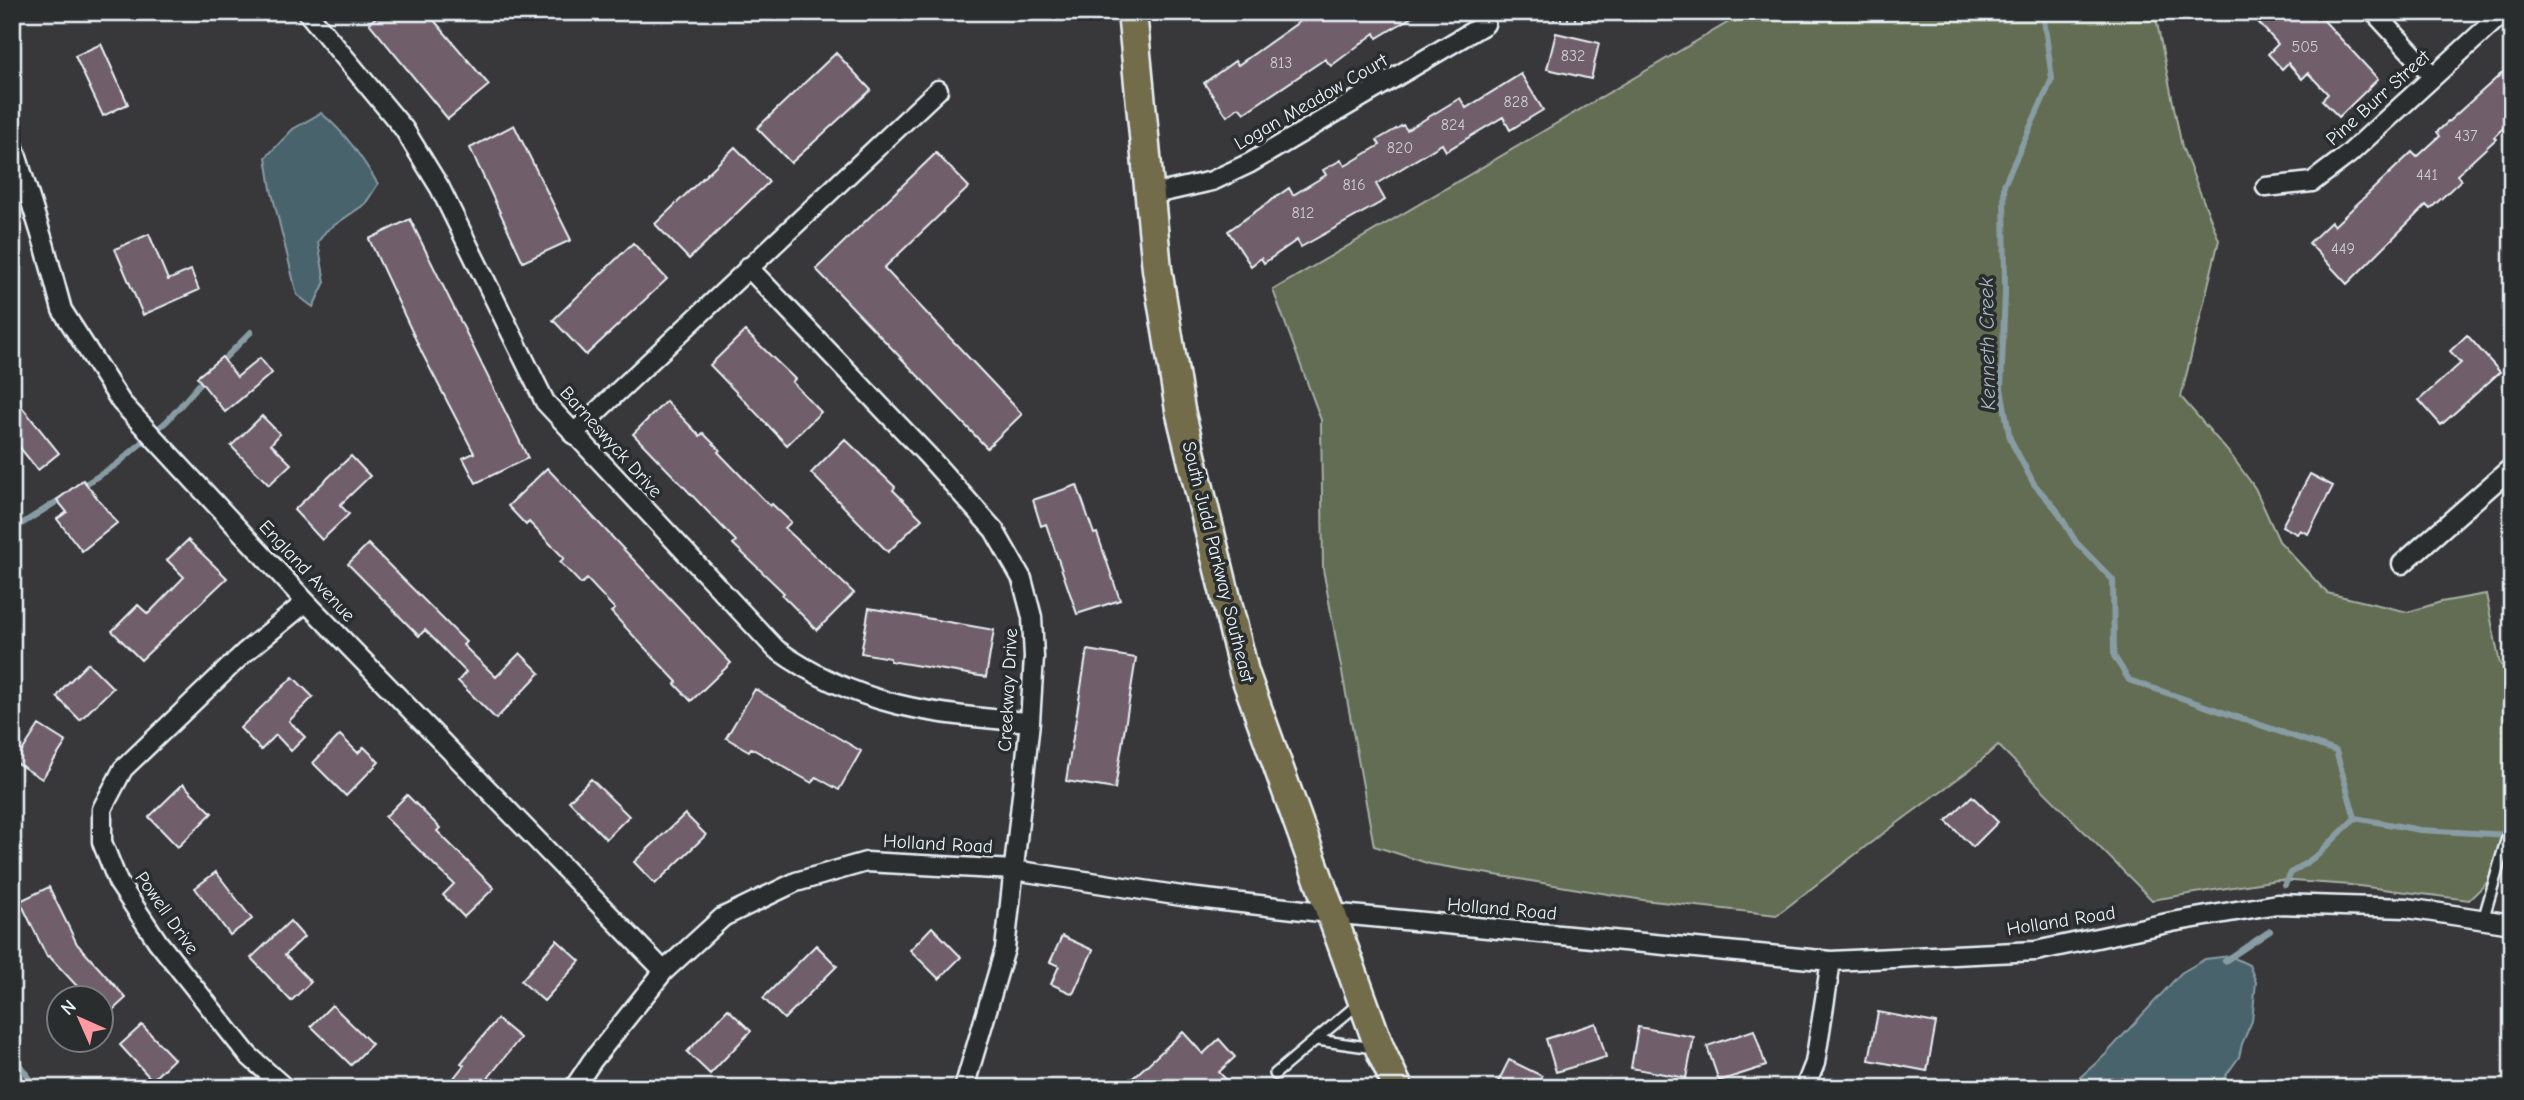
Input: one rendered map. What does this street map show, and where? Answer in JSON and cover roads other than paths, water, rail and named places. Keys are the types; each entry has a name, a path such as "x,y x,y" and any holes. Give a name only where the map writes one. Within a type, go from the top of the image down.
{"highway":[{"name":"South Judd Parkway Southeast","path":"1132,12 1157,269 1180,410 1244,672 1330,914 1380,1049 1398,1088"}],"street":[{"name":"Barneswyck Drive","path":"307,12 404,129 440,188 545,402 776,649 805,670 863,696 926,712 1030,722"},
{"path":"2374,12 2432,76"},
{"name":"Pine Burr Street","path":"2266,187 2312,182 2349,154 2504,12"},
{"name":"Logan Meadow Court","path":"1150,195 1212,181 1250,163 1485,24"},
{"path":"573,434 938,89"},
{"name":"England Avenue","path":"12,141 46,247 62,310 121,402 306,602 664,971"},
{"name":"Creekway Drive","path":"748,267 995,530 1022,579 1032,617 1034,657 1030,722 1005,948 964,1088"},
{"path":"2402,564 2512,467"},
{"name":"Powell Drive","path":"285,1088 248,1055 158,942 118,882 102,842 102,809 123,769 244,653 306,602"},
{"name":"Holland Road","path":"574,1088 664,971 723,917 796,882 866,862 1014,870 1188,897 1330,914 1831,961 2036,951 2172,922 2277,904 2407,908 2512,924"},
{"path":"1805,1088 1815,1063 1831,961"}],"lane":[{"path":"2483,920 2511,824"},
{"path":"1275,1074 1362,1000"},
{"path":"1317,1040 1380,1049"}],"water":[{"path":"321,113 346,137 378,184 365,204 326,231 318,242 325,282 313,307 297,295 271,189 266,157 293,129"},
{"path":"2230,956 2249,965 2256,982 2252,1021 2239,1057 2217,1088 2068,1088 2105,1055 2181,973 2205,959"}],"waterway":[{"name":"Kenneth Creek","path":"2043,12 2052,79 2004,185 2005,293 2001,388 2010,439 2034,484 2056,509 2076,542 2113,580 2114,656 2129,680 2336,751 2355,818 2319,854 2291,873 2285,885"},
{"path":"220,363 251,332"},
{"path":"79,488 116,465 167,421 205,378"},
{"path":"12,530 64,497"},
{"path":"2355,818 2420,830 2510,835"},
{"name":"Kenneth Creek","path":"2225,961 2270,931"},
{"path":"12,1055 37,1088"}]}
